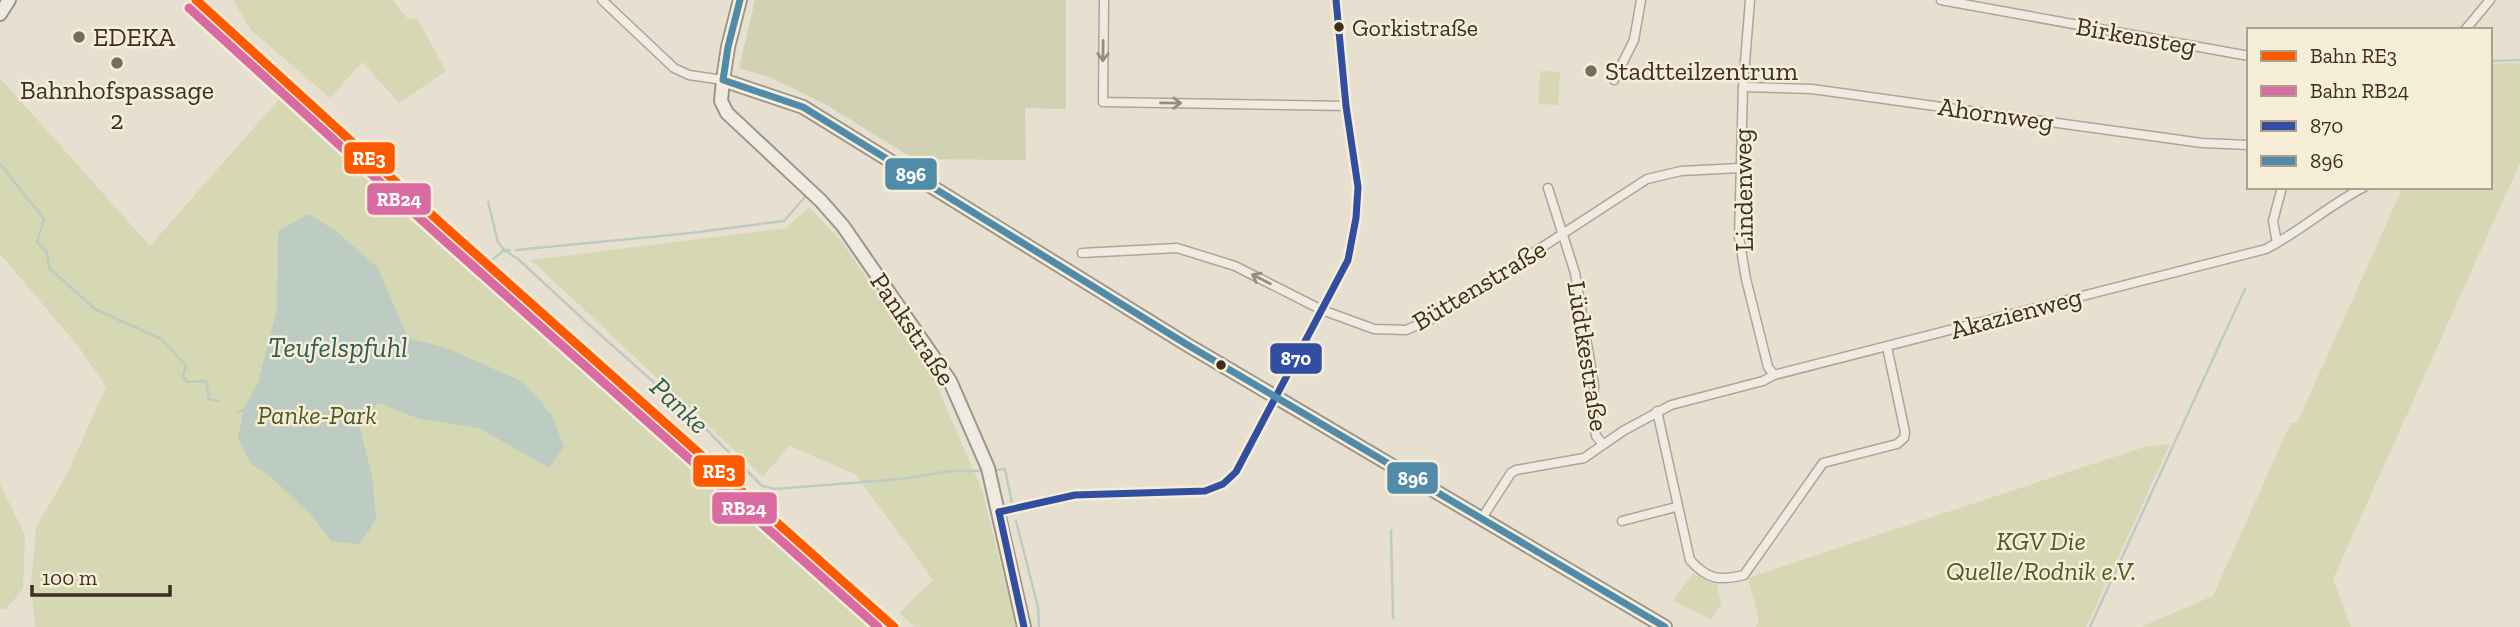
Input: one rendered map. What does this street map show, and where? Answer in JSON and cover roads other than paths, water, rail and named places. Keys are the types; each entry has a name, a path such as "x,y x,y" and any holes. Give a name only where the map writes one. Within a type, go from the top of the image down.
{"main road":[{"path":"0,14 9,0"},
{"name":"Pankstraße","path":"740,0 728,47 721,101 727,113 821,201 843,226 935,358 955,392 983,457 999,512 1024,627"},
{"path":"723,80 803,107 1276,397 1665,627"}],"street":[{"path":"602,0 674,68 689,75 723,80"},
{"path":"1104,0 1103,102 1346,106"},
{"path":"999,512 1075,495 1205,491 1223,484 1236,472 1348,260 1356,218 1356,164 1346,106 1336,0"},
{"path":"1614,80 1634,40 1641,0"},
{"name":"Lindenweg","path":"1750,0 1743,87 1738,237 1768,367 1774,375"},
{"name":"Birkensteg","path":"1941,0 2247,57"},
{"path":"2467,28 2490,0"},
{"name":"Ahornweg","path":"1743,87 1812,89 2202,143 2247,145"},
{"name":"Büttenstraße","path":"1082,253 1177,248 1235,267 1322,310 1374,330 1406,330 1430,320 1647,179 1663,173 1740,169"},
{"name":"Lüdtkestraße","path":"1548,188 1575,273 1594,385 1593,417 1596,436 1603,444"},
{"path":"2277,243 2273,221 2281,189"},
{"name":"Akazienweg","path":"1482,518 1511,473 1516,470 1584,458 1657,411 1671,405 1763,381 1774,375 2266,249 2311,223 2361,189"},
{"path":"1657,411 1676,507 1690,560 1698,569 1720,579 1744,575 1823,463 1897,443 1904,438 1887,347"},
{"path":"1622,521 1676,507"}],"water":[{"name":"Teufelspfuhl","path":"309,214 336,231 378,268 405,331 412,339 446,348 519,380 539,399 552,416 564,447 549,468 479,428 420,419 378,403 359,423 372,477 376,519 360,544 331,541 311,515 270,476 250,463 238,437 244,409 258,382 277,309 278,231"}],"waterway":[{"path":"2492,61 2520,60"},
{"name":"Panke","path":"0,164 44,219 37,242 47,252 49,268 95,309 161,339 186,365 183,376 187,382 206,381 209,399 218,401"},
{"path":"516,250 784,221 805,197"},
{"path":"488,202 498,242 504,250 510,250"},
{"name":"Panke","path":"492,260 504,250 518,259 704,427 762,486 775,489 901,479 951,471 981,471"},
{"path":"2090,627 2245,289"},
{"name":"Panke","path":"238,412 246,409"},
{"name":"Panke","path":"995,470 1005,469 1012,503"},
{"name":"Panke","path":"1016,521 1038,607 1039,627"},
{"path":"1391,530 1393,618"}],"rail line":[{"name":"RE3","path":"196,0 443,225 894,627"},
{"name":"RB24","path":"189,8 436,233 878,627"}],"place":[{"name":"Gorkistraße","path":"1339,27"},
{"name":"EDEKA","path":"79,37"},
{"name":"Bahnhofspassage 2","path":"117,63"},
{"name":"Stadtteilzentrum","path":"1591,71"}],"park label":[{"name":"Panke-Park","path":"317,415"},
{"name":"KGV Die Quelle/Rodnik e.V.","path":"2041,556"}]}
